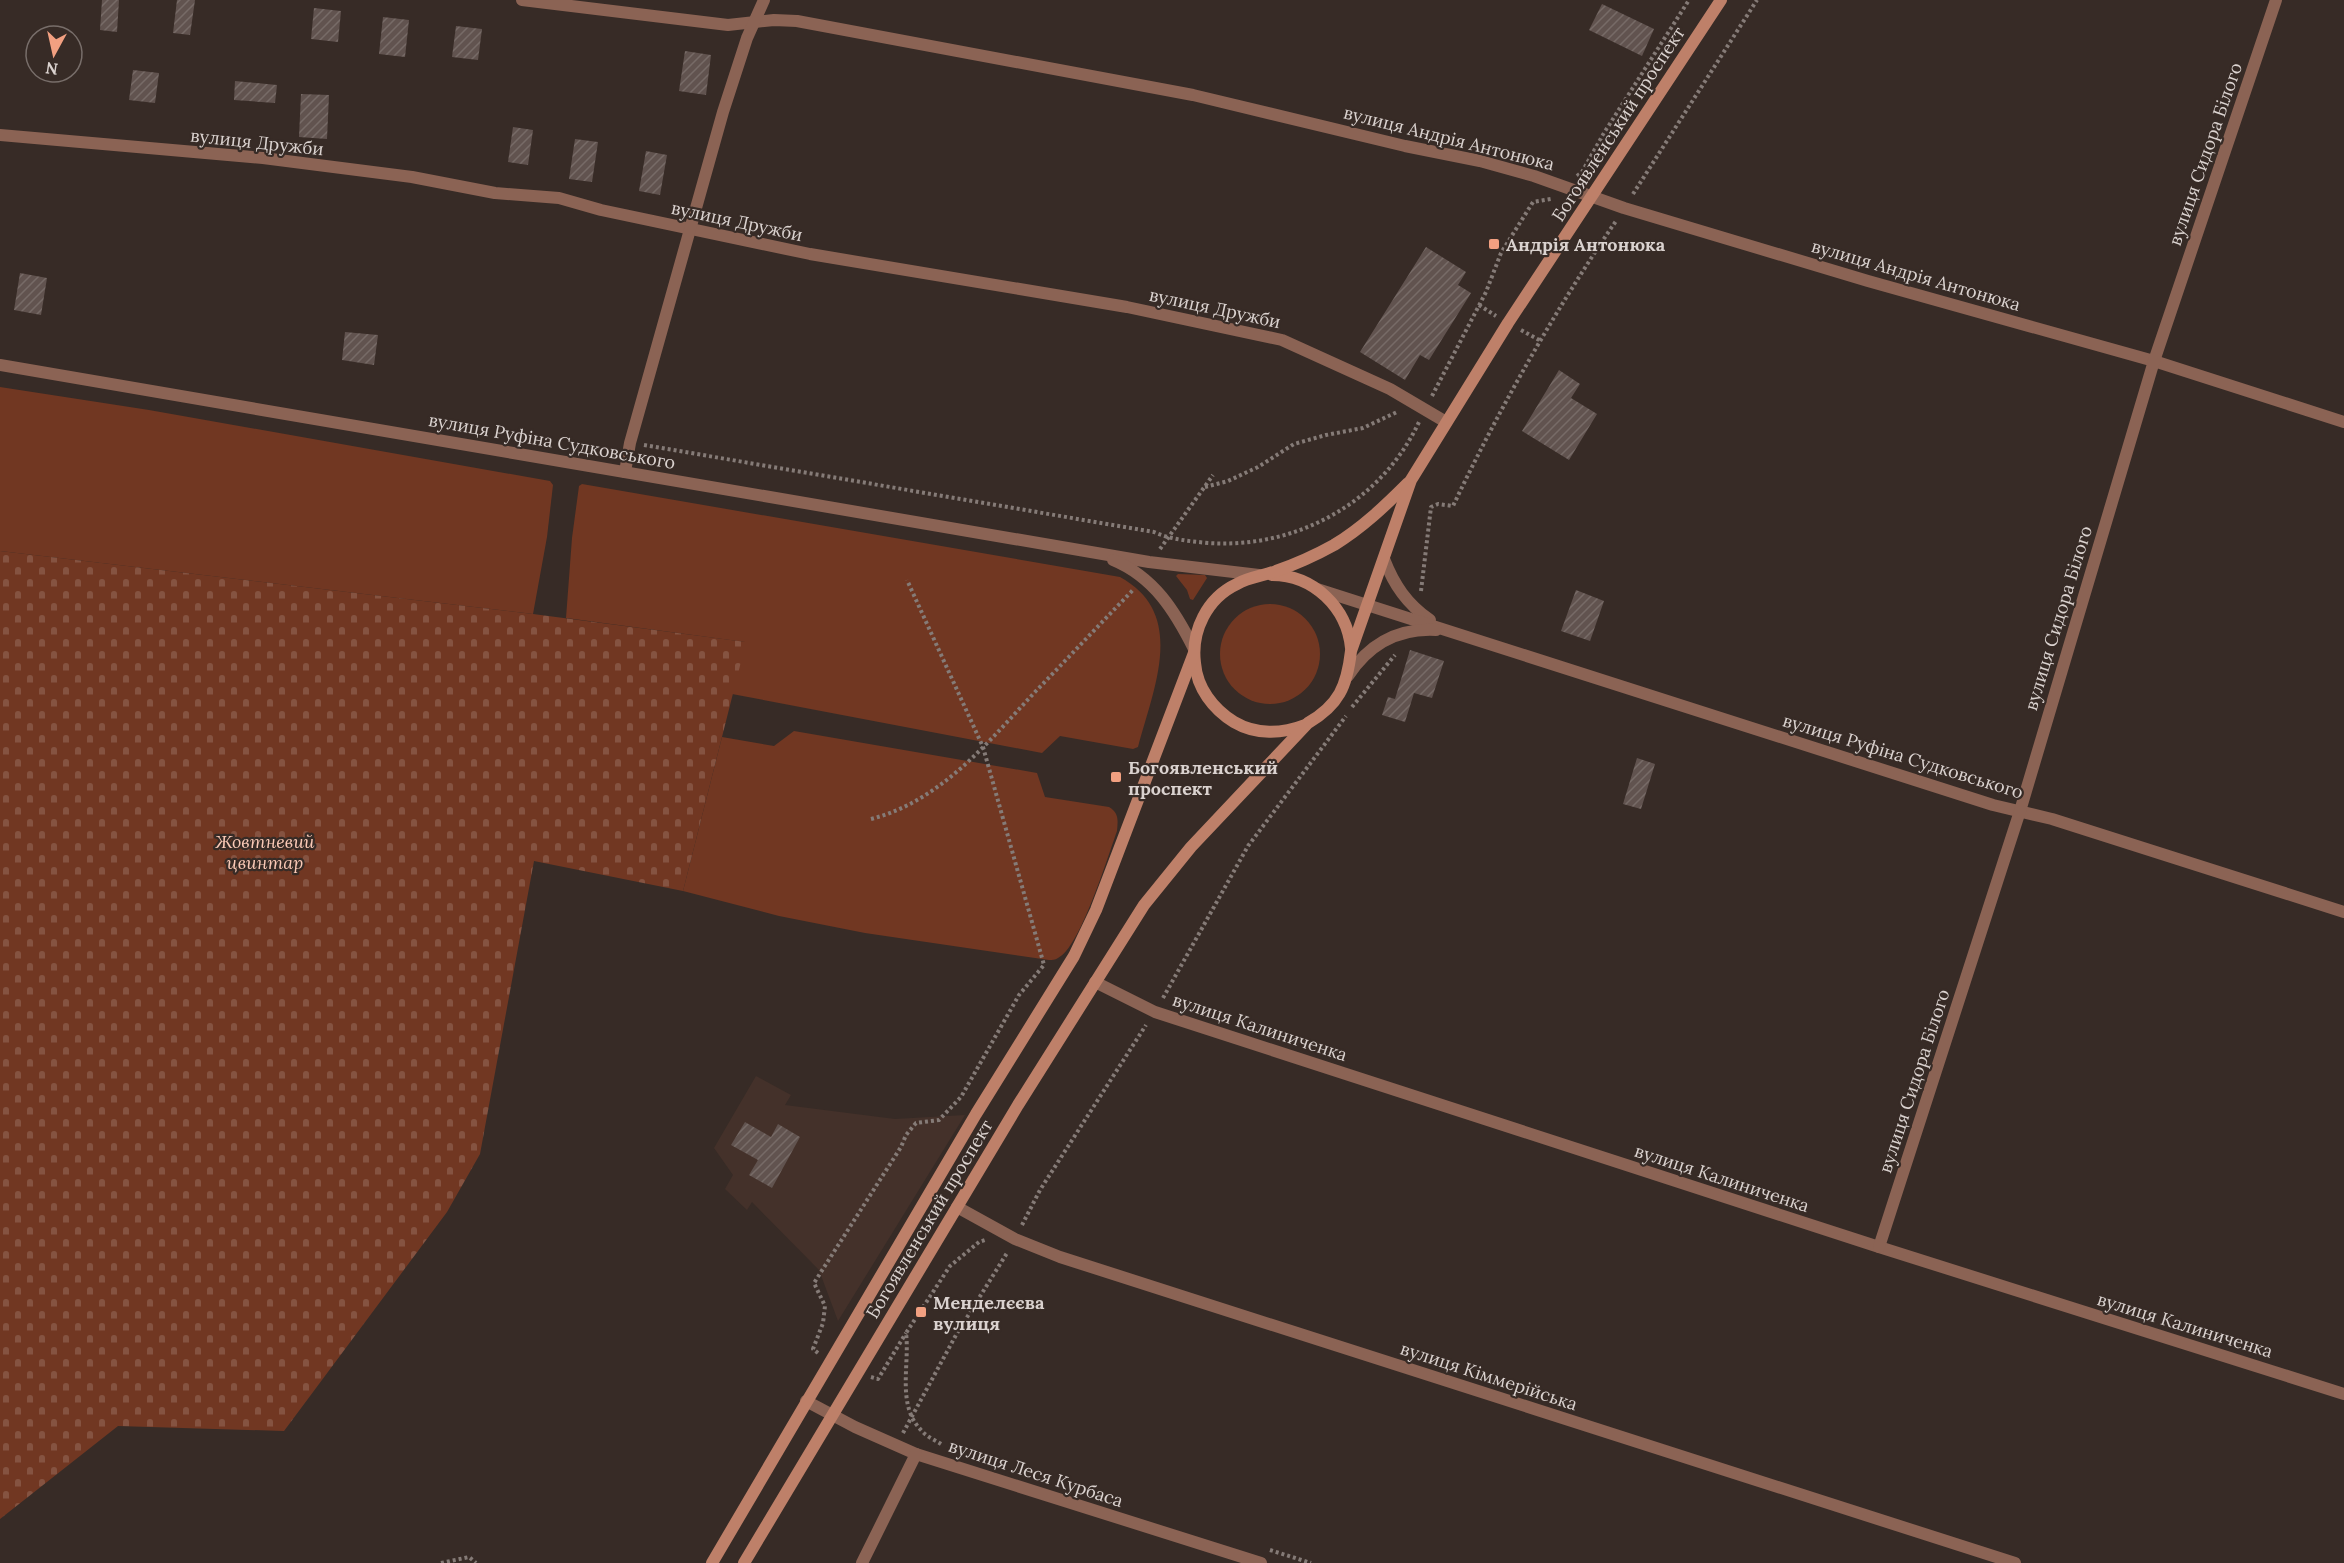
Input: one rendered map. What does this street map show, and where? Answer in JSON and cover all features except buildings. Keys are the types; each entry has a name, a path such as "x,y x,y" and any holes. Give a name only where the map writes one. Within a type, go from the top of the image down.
{"main road":[{"name":"Богоявленський проспект","path":"744,1563 957,1207 1144,905 1191,847 1308,723 1319,717 1333,704 1348,676 1351,651 1411,480 1508,323 1721,0"},
{"name":"Богоявленський проспект","path":"712,1563 1001,1073 1074,956 1096,910 1194,651 1204,616 1218,597 1236,584 1320,553 1345,538 1368,521 1411,480"},
{"name":"вулиця Руфіна Судковського","path":"1265,575 1293,578 1317,589"},
{"path":"1317,589 1339,612 1348,631 1351,651"},
{"path":"1194,651 1199,681 1214,706 1231,720 1251,729 1266,732 1280,732 1308,723"}],"street":[{"name":"вулиця Андрія Антонюка","path":"522,0 728,25 797,21 1193,95 1405,146 1480,161 1567,187 1624,208 1868,281 2154,361 2344,422"},
{"path":"625,472 630,443 689,229 747,38 764,0"},
{"name":"вулиця Сидора Білого","path":"1879,1248 2020,811 2154,361 2276,0"},
{"name":"вулиця Дружби","path":"0,135 263,158 412,177 495,193 559,198 600,210 810,254 1127,307 1282,340 1390,390 1446,422"},
{"name":"вулиця Руфіна Судковського","path":"0,365 1149,562 1265,575"},
{"name":"вулиця Руфіна Судковського","path":"1098,553 1121,563 1154,586 1173,609 1194,651"},
{"name":"вулиця Руфіна Судковського","path":"1384,559 1391,578 1402,595 1416,610 1452,633"},
{"name":"вулиця Руфіна Судковського","path":"1317,589 1982,801 2052,819 2344,912"},
{"name":"вулиця Руфіна Судковського","path":"1348,676 1356,663 1368,651 1395,635 1423,629 1452,633"},
{"name":"вулиця Калиниченка","path":"1095,982 1155,1012 1879,1248 2344,1394"},
{"name":"вулиця Кіммерійська","path":"957,1207 1015,1239 1071,1261 2015,1563"},
{"name":"вулиця Леся Курбаса","path":"806,1401 916,1454 1261,1563"},
{"path":"862,1563 916,1454"}],"path":[{"path":"630,443 1154,532 1169,538 1224,544 1266,540 1326,520 1355,501 1378,481 1413,435 1486,292 1501,253 1533,202 1549,200 1582,172 1604,133 1689,0"},
{"path":"1204,488 1228,481 1294,444 1364,428 1397,412 1425,410"},
{"path":"1149,562 1169,538 1213,475"},
{"path":"871,819 895,813 940,786 983,747 1136,587 1142,577"},
{"path":"830,1360 813,1349 823,1323 825,1306 814,1284 906,1135 916,1123 939,1120 960,1097 1020,995 1044,965 983,747 907,580"},
{"path":"857,1374 878,1379 950,1266 979,1242 993,1238 1015,1239 956,1335 910,1416 897,1446"},
{"path":"906,1333 908,1351 906,1396 910,1416 922,1432 950,1449"},
{"path":"1268,1549 1311,1563"},
{"path":"441,1563 469,1557 476,1563"}],"shaded area":[{"path":"756,1076 791,1095 785,1105 895,1119 965,1115 838,1321 819,1270 752,1202 747,1210 725,1189 733,1175 714,1148"}],"green space":[{"path":"0,387 149,410 550,481 553,485 547,537 533,614 0,551"},
{"path":"582,484 1120,577 1141,593 1154,611 1160,632 1157,677 1138,747 1133,749 1060,736 1042,753 732,694 745,642 566,618 572,538 579,486"},
{"name":"Жовтневий цвинтар","path":"0,551 533,614 746,642 683,891 534,861 480,1154 447,1212 284,1431 118,1426 0,1519"},
{"path":"1178,574 1205,575 1207,578 1193,600 1190,599 1187,590 1176,576"},
{"path":"1270,604 1289,608 1305,619 1316,635 1320,654 1316,673 1305,689 1289,700 1270,704 1251,700 1235,689 1224,673 1220,654 1224,635 1235,619 1251,608"},
{"path":"794,731 1037,773 1045,797 1112,809 1117,817 1117,831 1084,920 1066,951 1057,959 1049,960 865,933 779,916 683,891 722,737 774,746"}],"place":[{"name":"Андрія Антонюка","path":"1494,244"},
{"name":"Богоявленський проспект","path":"1116,777"},
{"name":"Менделєєва вулиця","path":"921,1312"}]}
